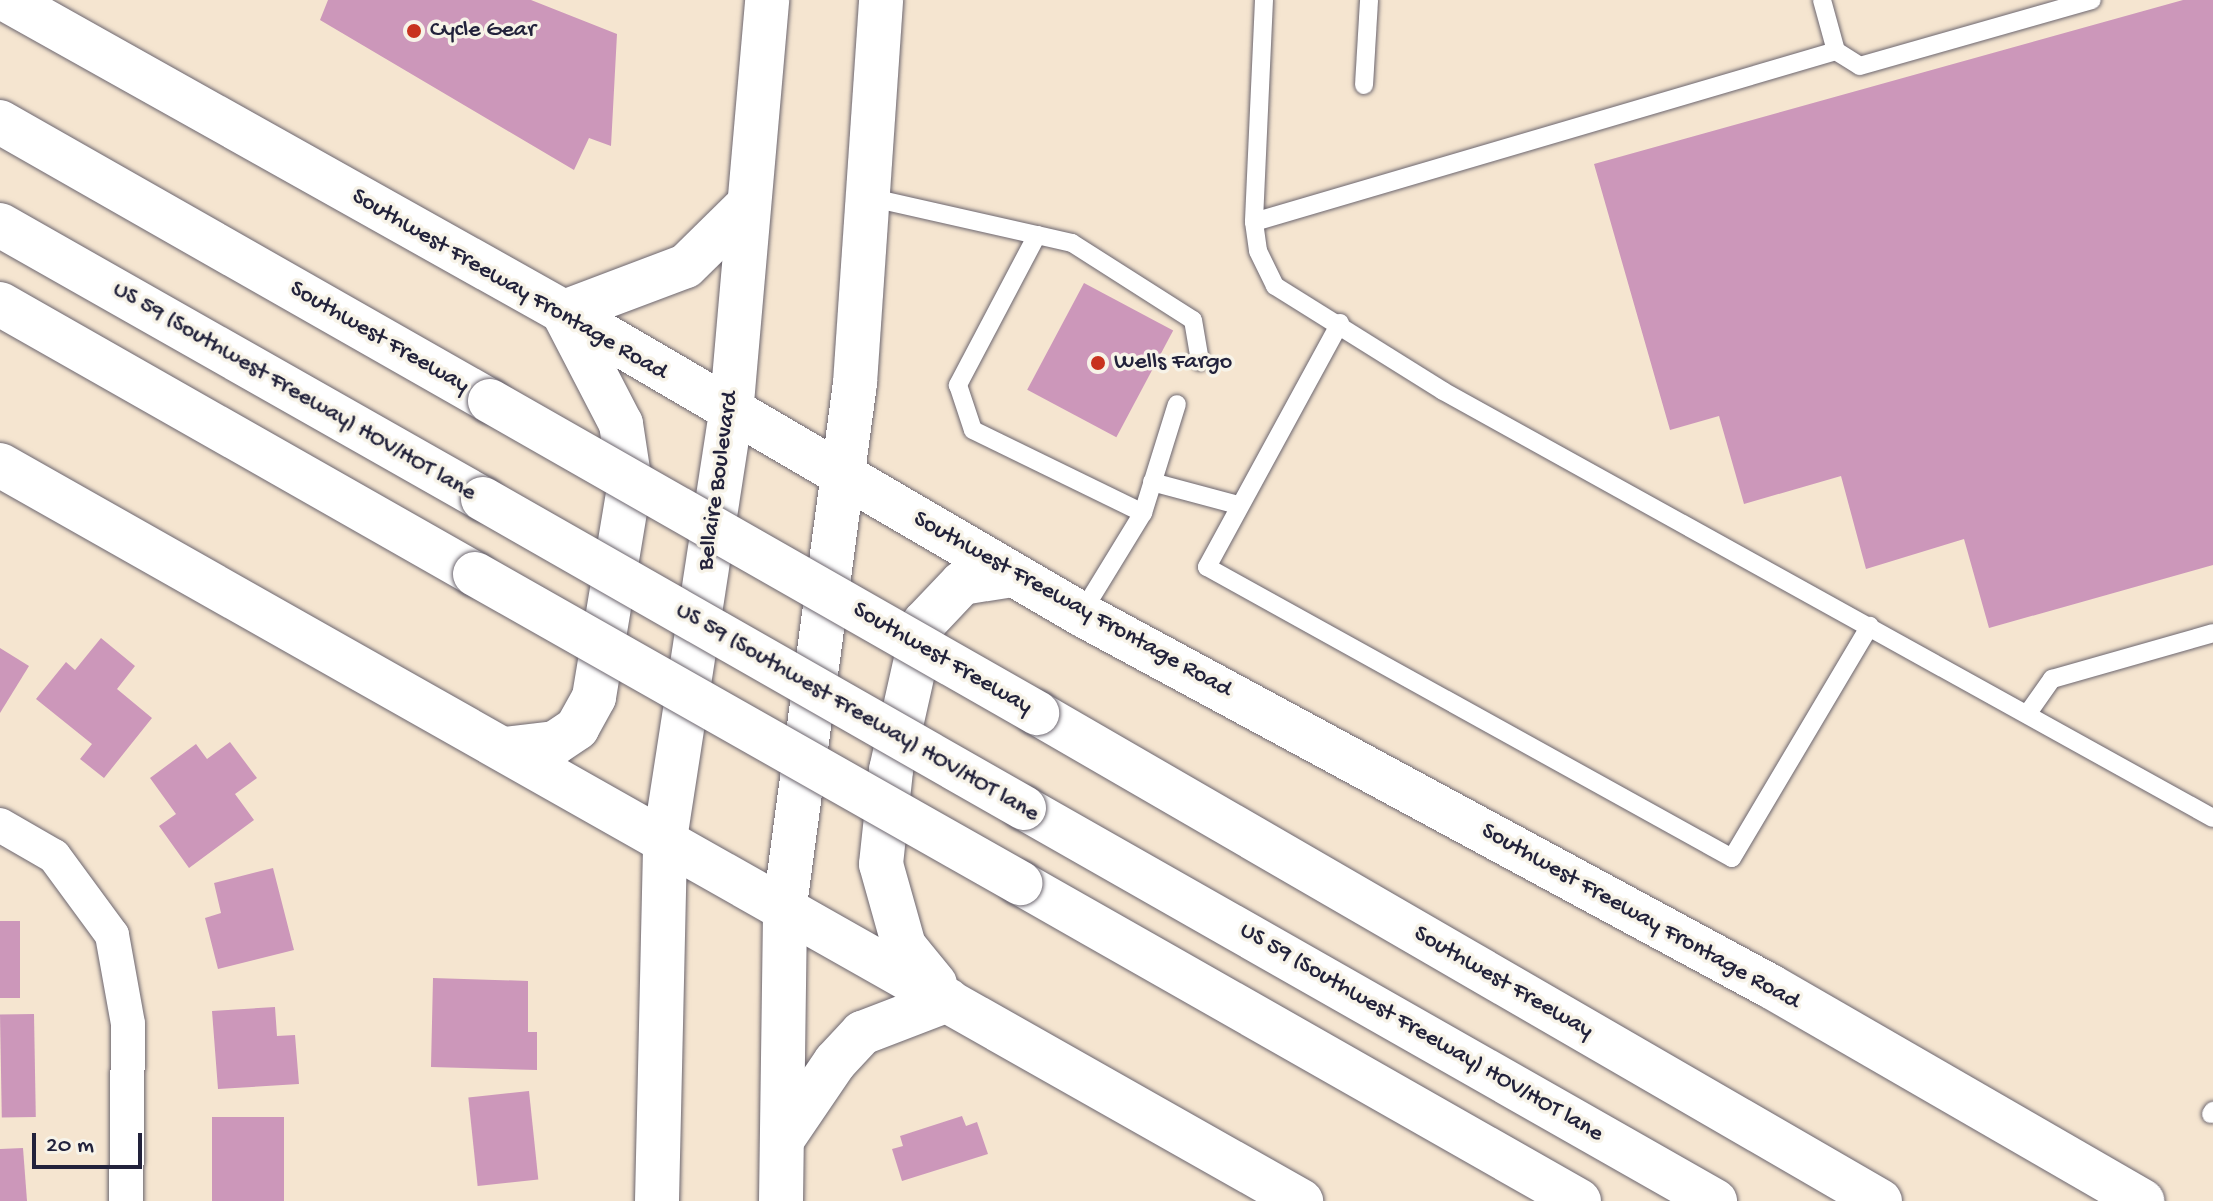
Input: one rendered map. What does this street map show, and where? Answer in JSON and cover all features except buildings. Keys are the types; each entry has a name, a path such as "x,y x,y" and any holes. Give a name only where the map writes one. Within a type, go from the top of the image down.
{"main road":[{"name":"Southwest Freeway Frontage Road","path":"7,0 564,312 731,414 843,475 1081,614 1770,986 2142,1201"},
{"name":"Bellaire Boulevard","path":"657,1201 665,839 731,414 767,0"},
{"path":"781,1201 785,905 843,475 868,197 881,0"},
{"name":"Southwest Freeway","path":"0,122 1037,713 1880,1201"},
{"path":"504,749 555,743 577,728 594,697 630,483 621,424 564,312 686,266 747,206"},
{"name":"US 59 (Southwest Freeway) HOV/HOT lane","path":"0,225 1715,1201"},
{"path":"0,304 1579,1201"},
{"path":"0,465 785,905 1301,1201"},
{"path":"948,1000 904,946 881,864 891,770 924,623 962,583 1012,575"},
{"path":"782,1140 835,1062 862,1033 948,1000"}],"street":[{"path":"0,825 54,856 112,935 128,1024 126,1201"}],"lane":[{"path":"1264,0 1254,222 1258,251 1275,286 1340,323 1443,391 2213,818"},
{"path":"1364,85 1369,0"},
{"path":"1822,0 1836,51 1860,66 2092,0"},
{"path":"1254,222 1836,51"},
{"path":"868,197 1072,243 1193,320 1200,361"},
{"path":"1037,235 958,385 973,430 1143,513"},
{"path":"1340,323 1238,505 1207,567 1732,858 1870,626"},
{"path":"1081,614 1143,513 1177,404"},
{"path":"1152,482 1238,505"},
{"path":"2028,713 2052,679 2213,633"}],"place":[{"name":"Cycle Gear","path":"414,31"},
{"name":"Wells Fargo","path":"1098,363"}]}
